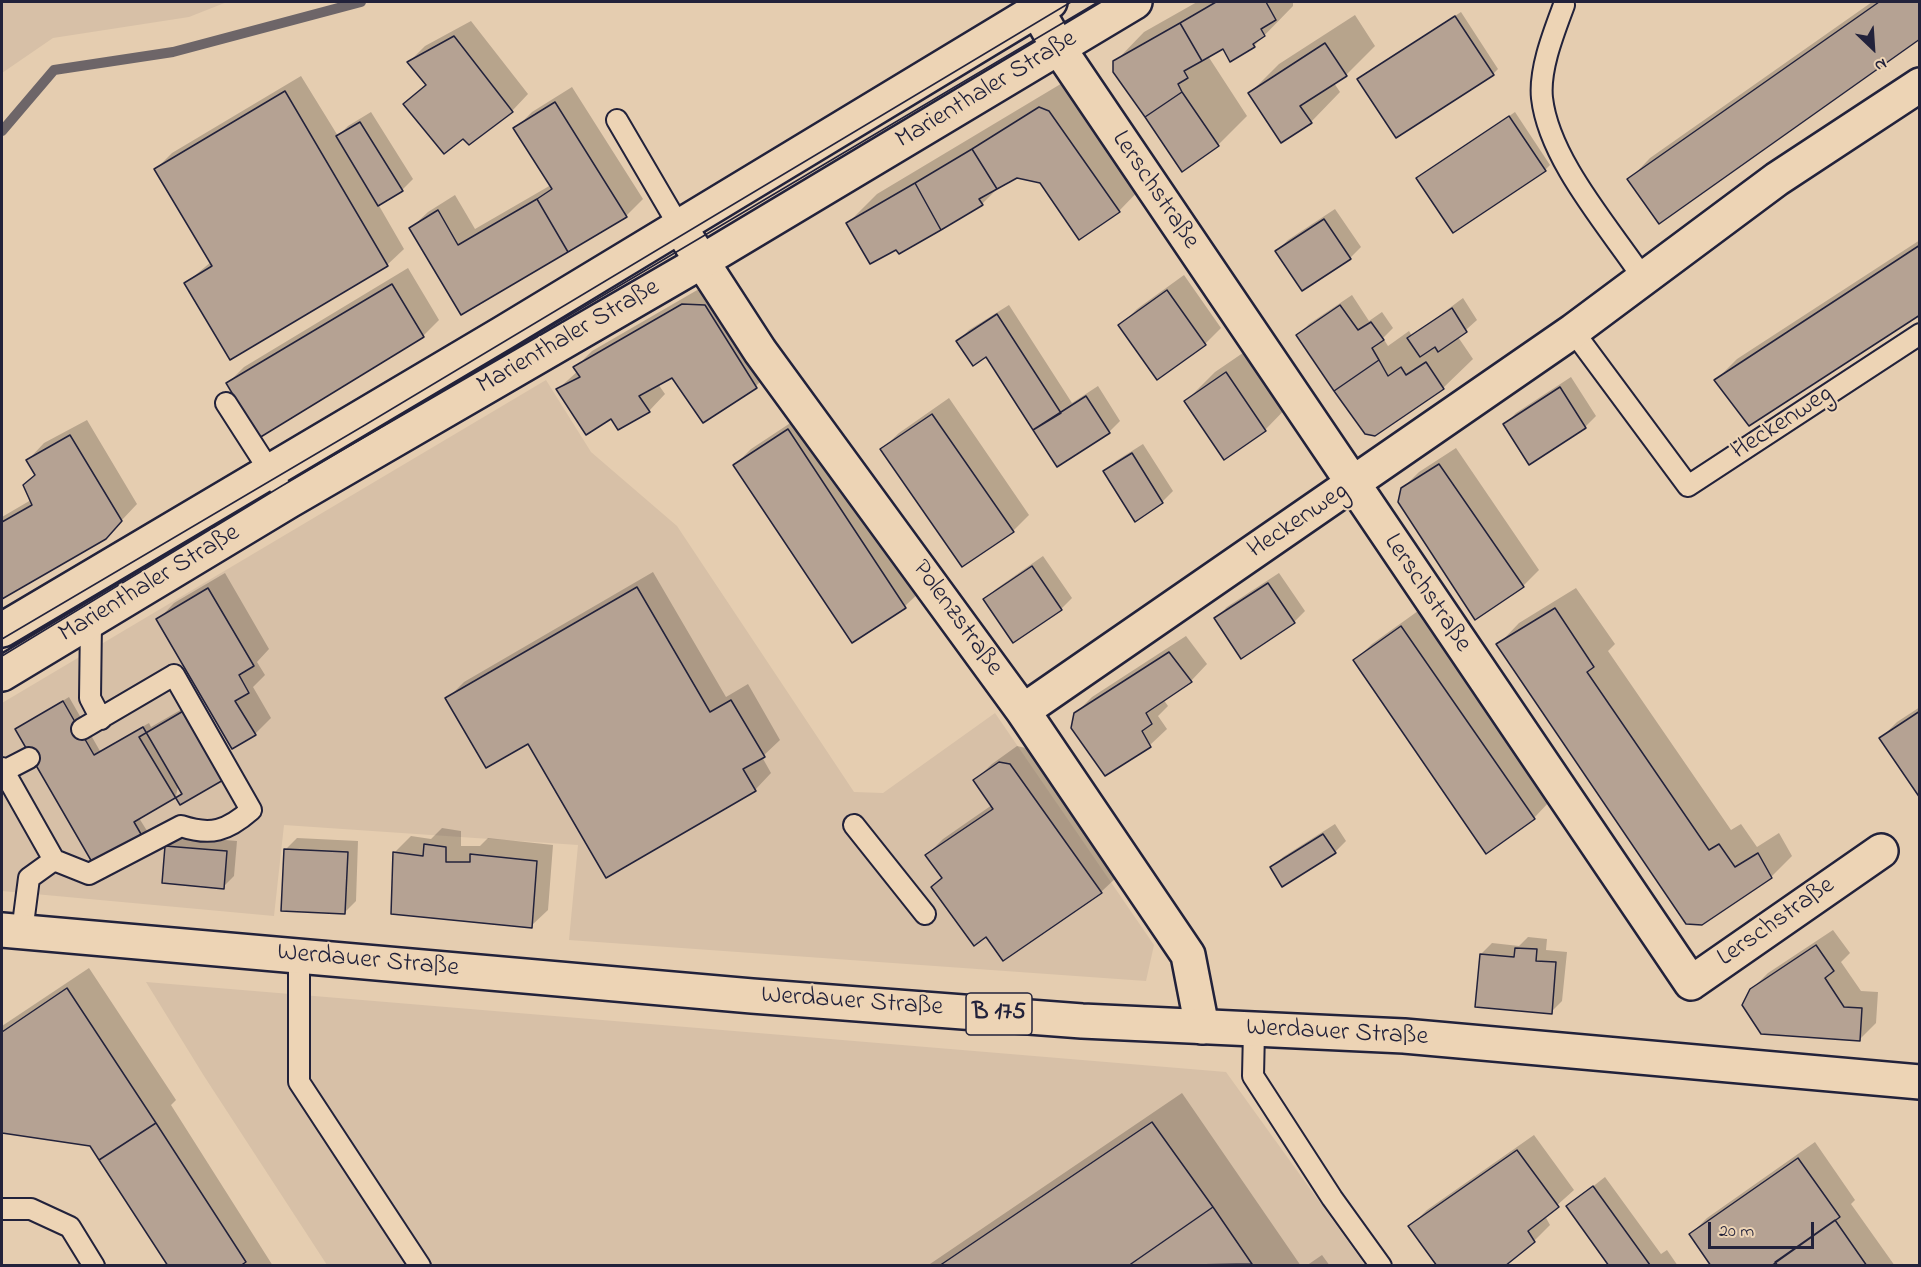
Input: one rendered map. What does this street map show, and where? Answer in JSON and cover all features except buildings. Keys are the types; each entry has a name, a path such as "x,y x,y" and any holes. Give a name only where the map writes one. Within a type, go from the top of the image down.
{"main road":[{"name":"Marienthaler Straße","path":"2,674 289,501 701,262 1135,2"},
{"name":"Marienthaler Straße","path":"2,630 1044,6"},
{"name":"Lerschstraße","path":"1044,6 1058,48 1352,486 1691,983 1881,851"},
{"name":"Heckenweg","path":"1023,711 1352,486 1573,331 1777,179 1920,85"},
{"name":"Polenzstraße","path":"678,226 760,351 1023,711 1188,955 1202,1028"},
{"name":"Werdauer Straße","path":"12,931 570,981 1202,1028 1404,1036 1920,1082"}],"lane":[{"path":"1564,5 1548,48 1542,98 1557,153 1643,278"},
{"path":"617,120 678,226"},
{"name":"Heckenweg","path":"1573,331 1688,486 1920,334"},
{"path":"226,403 289,501"},
{"path":"91,621 90,698 101,719"},
{"path":"29,758 3,770 54,860 89,874 181,826 199,832 216,832 251,810 174,675 82,729"},
{"path":"854,825 925,914"},
{"path":"12,931 29,878 54,860"},
{"path":"299,955 299,1082 420,1266"},
{"path":"1254,1030 1253,1076 1332,1198 1381,1266"},
{"path":"2,1209 31,1209 70,1227 94,1266"}],"shaded area":[{"path":"2,2 227,2 189,17 53,38 2,73"},
{"path":"546,380 591,452 677,526 854,792 883,793 995,713 1154,945 1146,981 569,940 578,845 284,825 274,916 2,891 2,703"},
{"path":"146,982 1226,1072 1365,1265 327,1265"}],"waterway":[{"path":"2,131 54,70 173,52 361,2"}],"tram line":[{"path":"2,639 365,425 1071,2"},
{"path":"2,656 280,487 1098,2"}]}
